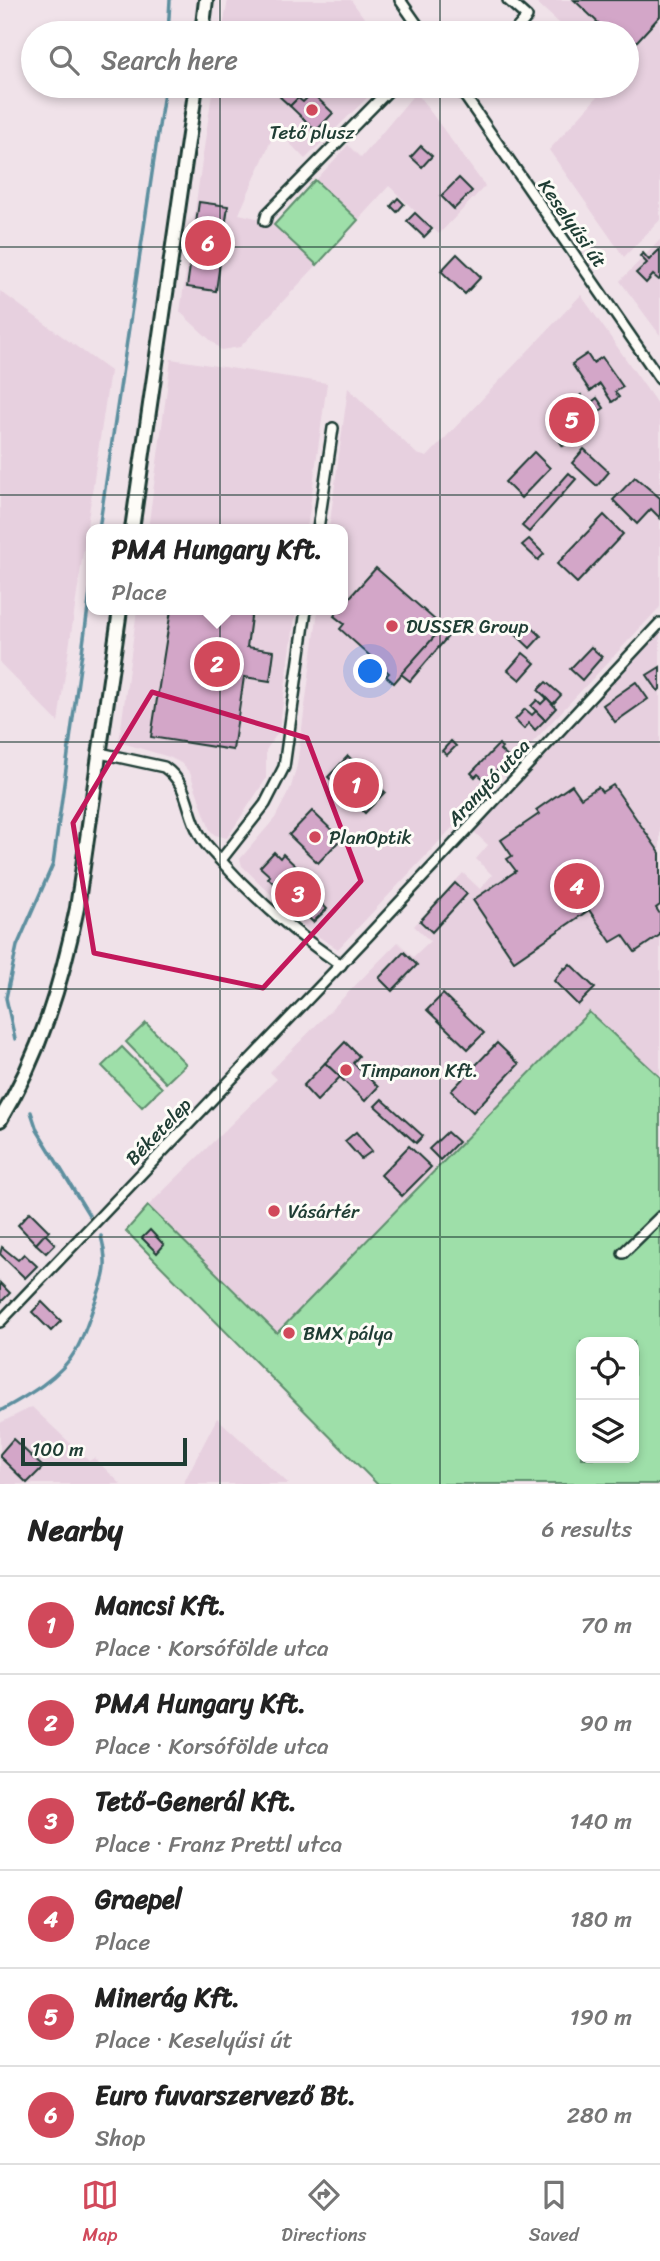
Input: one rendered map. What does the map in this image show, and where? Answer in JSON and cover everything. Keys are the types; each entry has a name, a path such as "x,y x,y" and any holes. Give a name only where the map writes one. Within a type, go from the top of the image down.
{"main road":[{"path":"203,21 206,0"},
{"path":"133,524 194,98"},
{"path":"0,1120 42,1034 60,978 77,908 119,615"}],"street":[{"path":"400,0 415,21"},
{"path":"508,0 527,17 524,21"},
{"path":"265,221 267,214 381,98"},
{"name":"Keselyűsi út","path":"470,98 660,379"},
{"path":"319,524 334,428"},
{"path":"221,860 265,804 284,767 305,615"},
{"name":"Aranytó utca","path":"341,965 660,622"},
{"path":"100,752 164,767 172,773 182,785 202,839 301,937 341,965"},
{"name":"Béketelep","path":"0,1322 341,965"},
{"path":"623,1254 660,1217"}],"highlighted area":[{"path":"152,692 307,738 361,881 263,988 94,953 73,823"}],"shaded area":[{"path":"228,0 351,0 366,21 224,21"},
{"path":"534,0 660,0 660,220 624,257 549,150 596,98 639,98 639,21 557,21"},
{"path":"211,98 367,98 305,159 276,129 239,214 274,222 317,265 240,347 221,350 180,312"},
{"path":"411,98 420,98 485,186 439,234 389,186 358,220 316,180 348,145 361,158"},
{"path":"660,240 660,335 620,281"},
{"path":"0,291 110,371 58,722 0,663"},
{"path":"581,295 660,408 660,607 338,949 308,930 242,866 240,859 275,818 291,787 297,765 317,615 348,615 348,524 330,524 348,388 417,454 427,457"},
{"path":"171,359 327,383 308,524 149,524"},
{"path":"136,615 295,615 279,731 266,750 266,779 227,838 215,835 210,830 190,773 181,763 119,742"},
{"path":"660,631 660,1077 588,1013 276,1333 148,1206 277,1079 270,1072 398,942 413,957 430,941 414,926 463,873 480,889 492,875 476,859 488,845 474,832"},
{"path":"32,1407 89,1461 94,1458 121,1484 0,1484 0,1423"},
{"path":"217,1418 289,1484 183,1484"}],"green space":[{"path":"315,180 358,220 317,265 274,225"},
{"path":"589,1012 660,1077 660,1484 377,1484 126,1231 148,1206 277,1333"},
{"path":"146,1023 186,1064 166,1083 126,1042"},
{"path":"122,1047 162,1088 142,1107 102,1066"}],"building":[{"path":"574,0 660,0 660,16 639,39 639,21 596,21"},
{"path":"281,98 298,98 290,106"},
{"name":"Tető plusz","path":"298,98 303,102 307,98 317,98 333,113 316,131 290,106"},
{"path":"421,146 432,156 422,167 411,157"},
{"path":"459,178 472,191 454,209 441,196"},
{"path":"398,198 404,204 397,212 391,206"},
{"path":"199,202 228,206 225,227 196,223"},
{"path":"415,213 432,229 424,237 407,221"},
{"path":"196,223 225,227 220,263 191,259"},
{"path":"660,249 660,279 653,275 646,283 636,273 647,263 640,256 643,253 649,260"},
{"path":"457,254 481,277 465,294 441,271"},
{"path":"191,259 220,263 216,291 187,287"},
{"path":"587,354 593,363 602,357 623,387 615,392 619,397 612,402 600,384 590,391 572,364"},
{"path":"581,395 588,405 597,398 604,408 580,424 584,431 563,446 550,427 565,416 561,410"},
{"path":"584,449 609,472 597,486 572,463"},
{"path":"534,452 550,468 521,498 505,482"},
{"path":"569,473 576,479 529,532 522,526"},
{"path":"635,477 660,498 660,518 651,509 637,524 613,500"},
{"path":"604,515 623,534 577,583 557,564"},
{"path":"529,539 544,554 538,560 522,545"},
{"name":"DUSSER Group","path":"376,568 443,627 394,683 386,676 389,673 340,629 344,624 334,616 348,615 348,599"},
{"path":"170,615 251,615 247,647 274,651 270,681 244,677 233,750 151,737"},
{"path":"525,621 541,636 530,648 514,633"},
{"path":"443,627 450,634 410,681 401,674"},
{"path":"591,647 602,657 582,680 570,669"},
{"path":"523,653 535,663 520,680 508,670"},
{"path":"660,667 660,689 658,691 647,675"},
{"path":"546,682 561,695 553,704 538,690"},
{"path":"636,682 648,699 615,722 603,705"},
{"path":"547,698 556,708 545,720 531,706 537,700 541,704"},
{"path":"525,709 532,715 536,711 545,720 535,730 529,723 524,729 515,720"},
{"path":"451,741 456,746 447,755 442,751"},
{"path":"499,744 502,748 500,750 509,758 486,781 478,774 475,777 471,773"},
{"path":"348,756 385,792 365,813 328,777"},
{"path":"572,785 581,798 598,787 602,792 613,785 660,853 660,905 656,908 660,914 660,935 635,952 623,935 611,942 589,910 514,961 473,900 516,871 507,859 512,856 501,840 539,814 536,810"},
{"name":"PlanOptik","path":"312,811 341,839 318,863 289,835"},
{"path":"274,852 280,858 283,854 303,873 297,879 327,909 313,922 260,867"},
{"path":"455,883 467,894 432,932 420,921"},
{"path":"404,952 417,965 392,991 379,978"},
{"path":"570,964 595,988 578,1005 554,981"},
{"path":"443,994 484,1033 468,1049 427,1010"},
{"name":"Timpanon Kft.","path":"345,1042 359,1056 353,1063 378,1087 365,1101 325,1063"},
{"path":"497,1043 519,1064 473,1112 451,1091"},
{"path":"325,1063 340,1077 317,1101 303,1086"},
{"path":"382,1099 423,1136 416,1143 375,1106"},
{"path":"356,1132 372,1151 361,1159 345,1141"},
{"path":"447,1132 458,1142 440,1160 429,1149"},
{"path":"409,1146 431,1167 402,1196 381,1175"},
{"path":"30,1212 49,1231 36,1244 18,1225"},
{"path":"150,1230 164,1245 157,1253 142,1238"},
{"path":"45,1234 55,1244 46,1253 36,1244"},
{"path":"2,1247 18,1260 24,1254 37,1266 25,1278 0,1254"},
{"path":"0,1283 10,1293 1,1302 0,1301"},
{"path":"42,1302 61,1321 51,1331 32,1312"},
{"path":"13,1439 43,1467 27,1483 0,1457"}],"waterway":[{"path":"169,21 170,0"},
{"path":"100,524 163,98"},
{"path":"15,1039 6,998 17,946 53,864 87,615"},
{"path":"31,1112 37,1130 89,1215"},
{"path":"0,1411 52,1378 76,1350 103,1278 105,1255 101,1236"}],"place":[{"name":"Tető plusz","path":"312,110"},
{"name":"Euro fuvarszervező Bt.","path":"208,243"},
{"name":"Minerág Kft.","path":"572,420"},
{"name":"DUSSER Group","path":"392,626"},
{"name":"PMA Hungary Kft.","path":"217,664"},
{"name":"Mancsi Kft.","path":"356,785"},
{"name":"PlanOptik","path":"315,837"},
{"name":"Graepel","path":"577,886"},
{"name":"Tető-Generál Kft.","path":"298,894"},
{"name":"Timpanon Kft.","path":"346,1070"},
{"name":"Vásártér","path":"274,1211"},
{"name":"BMX pálya","path":"289,1333"}]}
